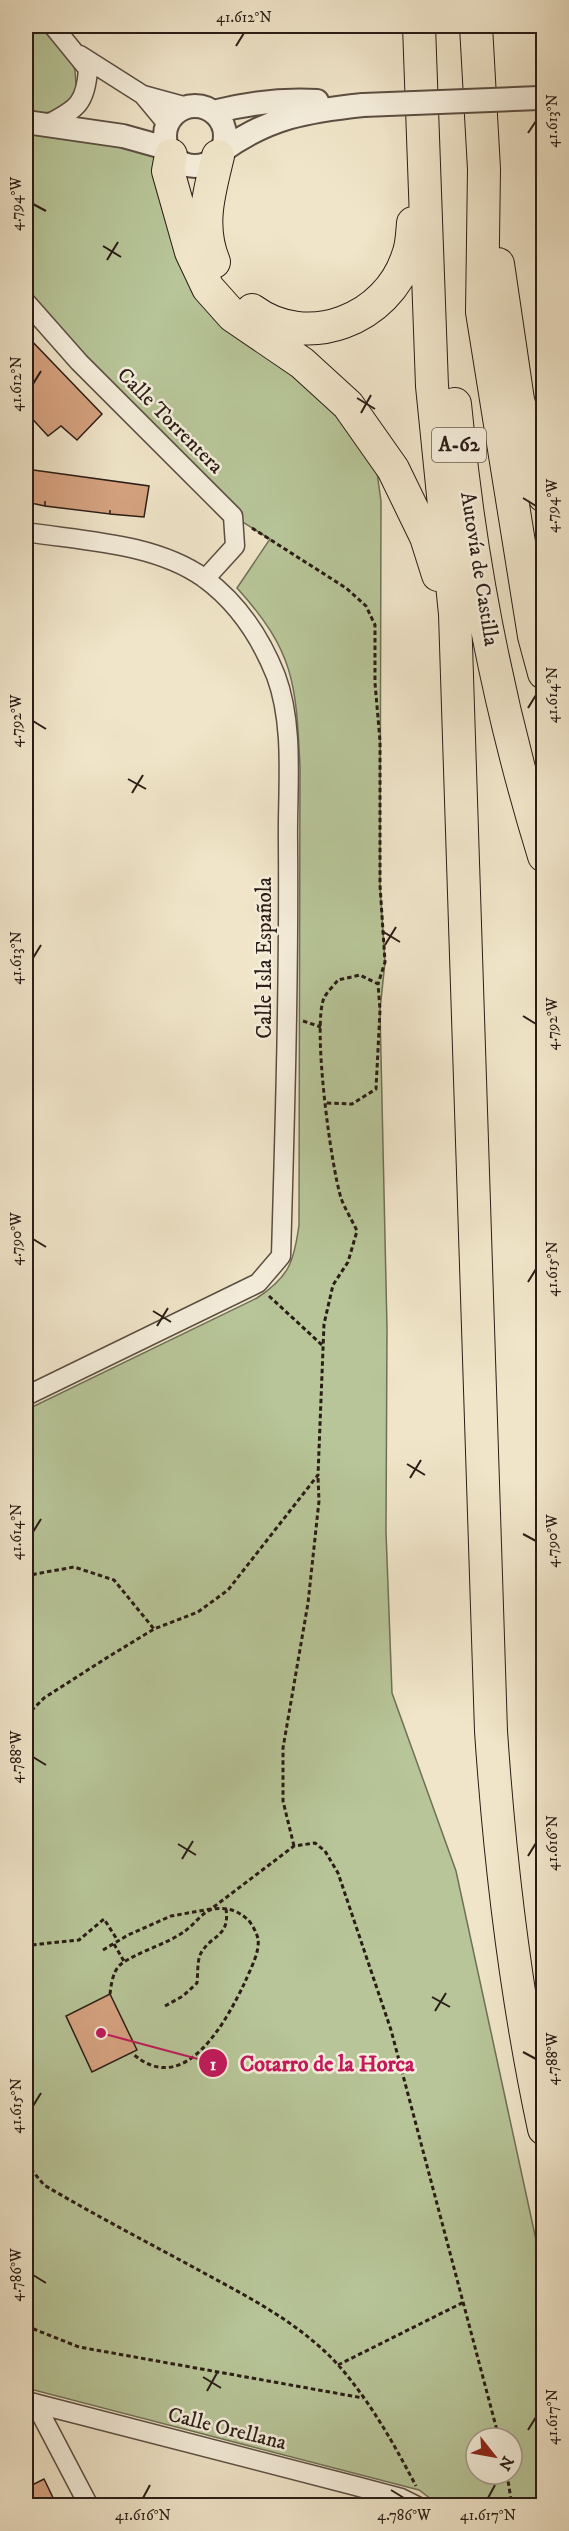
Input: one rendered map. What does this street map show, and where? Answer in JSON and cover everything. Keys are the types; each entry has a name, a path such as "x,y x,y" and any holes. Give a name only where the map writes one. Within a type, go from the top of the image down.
{"highway":[{"path":"419,26 432,386 455,614 490,1709 496,1803 512,1951 543,2128"},
{"name":"Autovía de Castilla","path":"435,26 447,316 458,440 487,630 522,788 543,856"},
{"name":"Autovía de Castilla","path":"476,26 484,169 482,312 534,636 543,673"},
{"path":"220,154 206,204 206,227 209,250 227,286 253,311 266,320 283,326 318,328 340,325 374,307 386,295 409,254 421,97"},
{"path":"168,140 168,171 173,190 191,252 208,288 233,316 302,363 348,405 381,449 405,492 426,537 441,589 459,711"},
{"path":"484,169 518,400 538,469 543,496"}],"street":[{"path":"37,123 74,111 87,91 88,69 53,26"},
{"path":"78,54 143,95 187,107 202,107 213,112 223,124 225,141 220,154"},
{"path":"143,95 183,163 197,166 209,163 253,130 288,115 363,105 541,98"},
{"path":"213,112 258,102 287,99 363,105"},
{"path":"168,140 175,115 187,107"},
{"path":"37,123 123,136 168,140"},
{"name":"Calle Torrentera","path":"26,302 80,362 233,516"},
{"path":"205,579 235,546 233,516"},
{"name":"Calle Isla Española","path":"26,532 133,550 173,561 205,579 248,620 276,677 287,728 289,986 281,1256 258,1283 26,1396"},
{"path":"30,2402 89,2505"},
{"name":"Calle Orellana","path":"30,2402 401,2498 418,2498"}],"path":[{"path":"233,516 346,588 366,606 375,625 375,682 380,741 380,885 385,963 378,984 380,1010 376,1089 352,1104 326,1103"},
{"path":"294,1846 283,1801 283,1748 308,1603 319,1501 324,1324 333,1285 348,1262 357,1231 341,1200 331,1153 321,1022 324,999 338,980 360,975 378,984"},
{"path":"258,1283 274,1303 322,1345"},
{"path":"26,1716 44,1698 154,1629 198,1612 228,1590 318,1475"},
{"path":"26,1579 35,1574 74,1566 114,1580 154,1629"},
{"path":"111,1994 111,1984 119,1966 185,1932 211,1909 294,1846 315,1843 325,1851 338,1873 391,2030 496,2426"},
{"path":"103,1950 171,1916 211,1909 231,1909 249,1920 258,1939 254,1960 220,2028 203,2050 178,2065 158,2067 140,2060 132,2053"},
{"path":"165,2006 183,1996 197,1983 200,1954 224,1930 228,1922 226,1909"},
{"path":"26,1949 31,1945 79,1940 104,1919 125,1963"},
{"path":"26,2163 44,2185 259,2302 295,2328 338,2365 364,2398 385,2429 418,2498"},
{"path":"338,2365 464,2302"},
{"path":"26,2326 79,2347 364,2398"},
{"path":"509,2486 512,2505"}],"green space":[{"path":"26,26 40,26 74,67 76,93 67,106 60,110 43,113 26,112"},
{"path":"26,122 166,148 177,233 290,372 336,413 376,465 381,501 380,885 385,962 380,1010 387,1328 386,1532 392,1693 456,1871 543,2272 543,2505 439,2505 419,2490 26,2388 26,1410 257,1298 276,1283 288,1268 295,1249 299,1225 300,767 297,713 289,670 281,651 271,631 237,588 270,539 233,516 26,302"}],"building":[{"path":"26,335 102,414 77,440 61,426 48,436 26,412"},
{"path":"26,469 149,486 144,517 26,502"},
{"path":"110,1994 137,2050 92,2072 66,2016"},
{"path":"44,2479 57,2506 26,2506 26,2488"}],"place":[{"name":"Cotarro de la Horca","path":"101,2033"}]}
